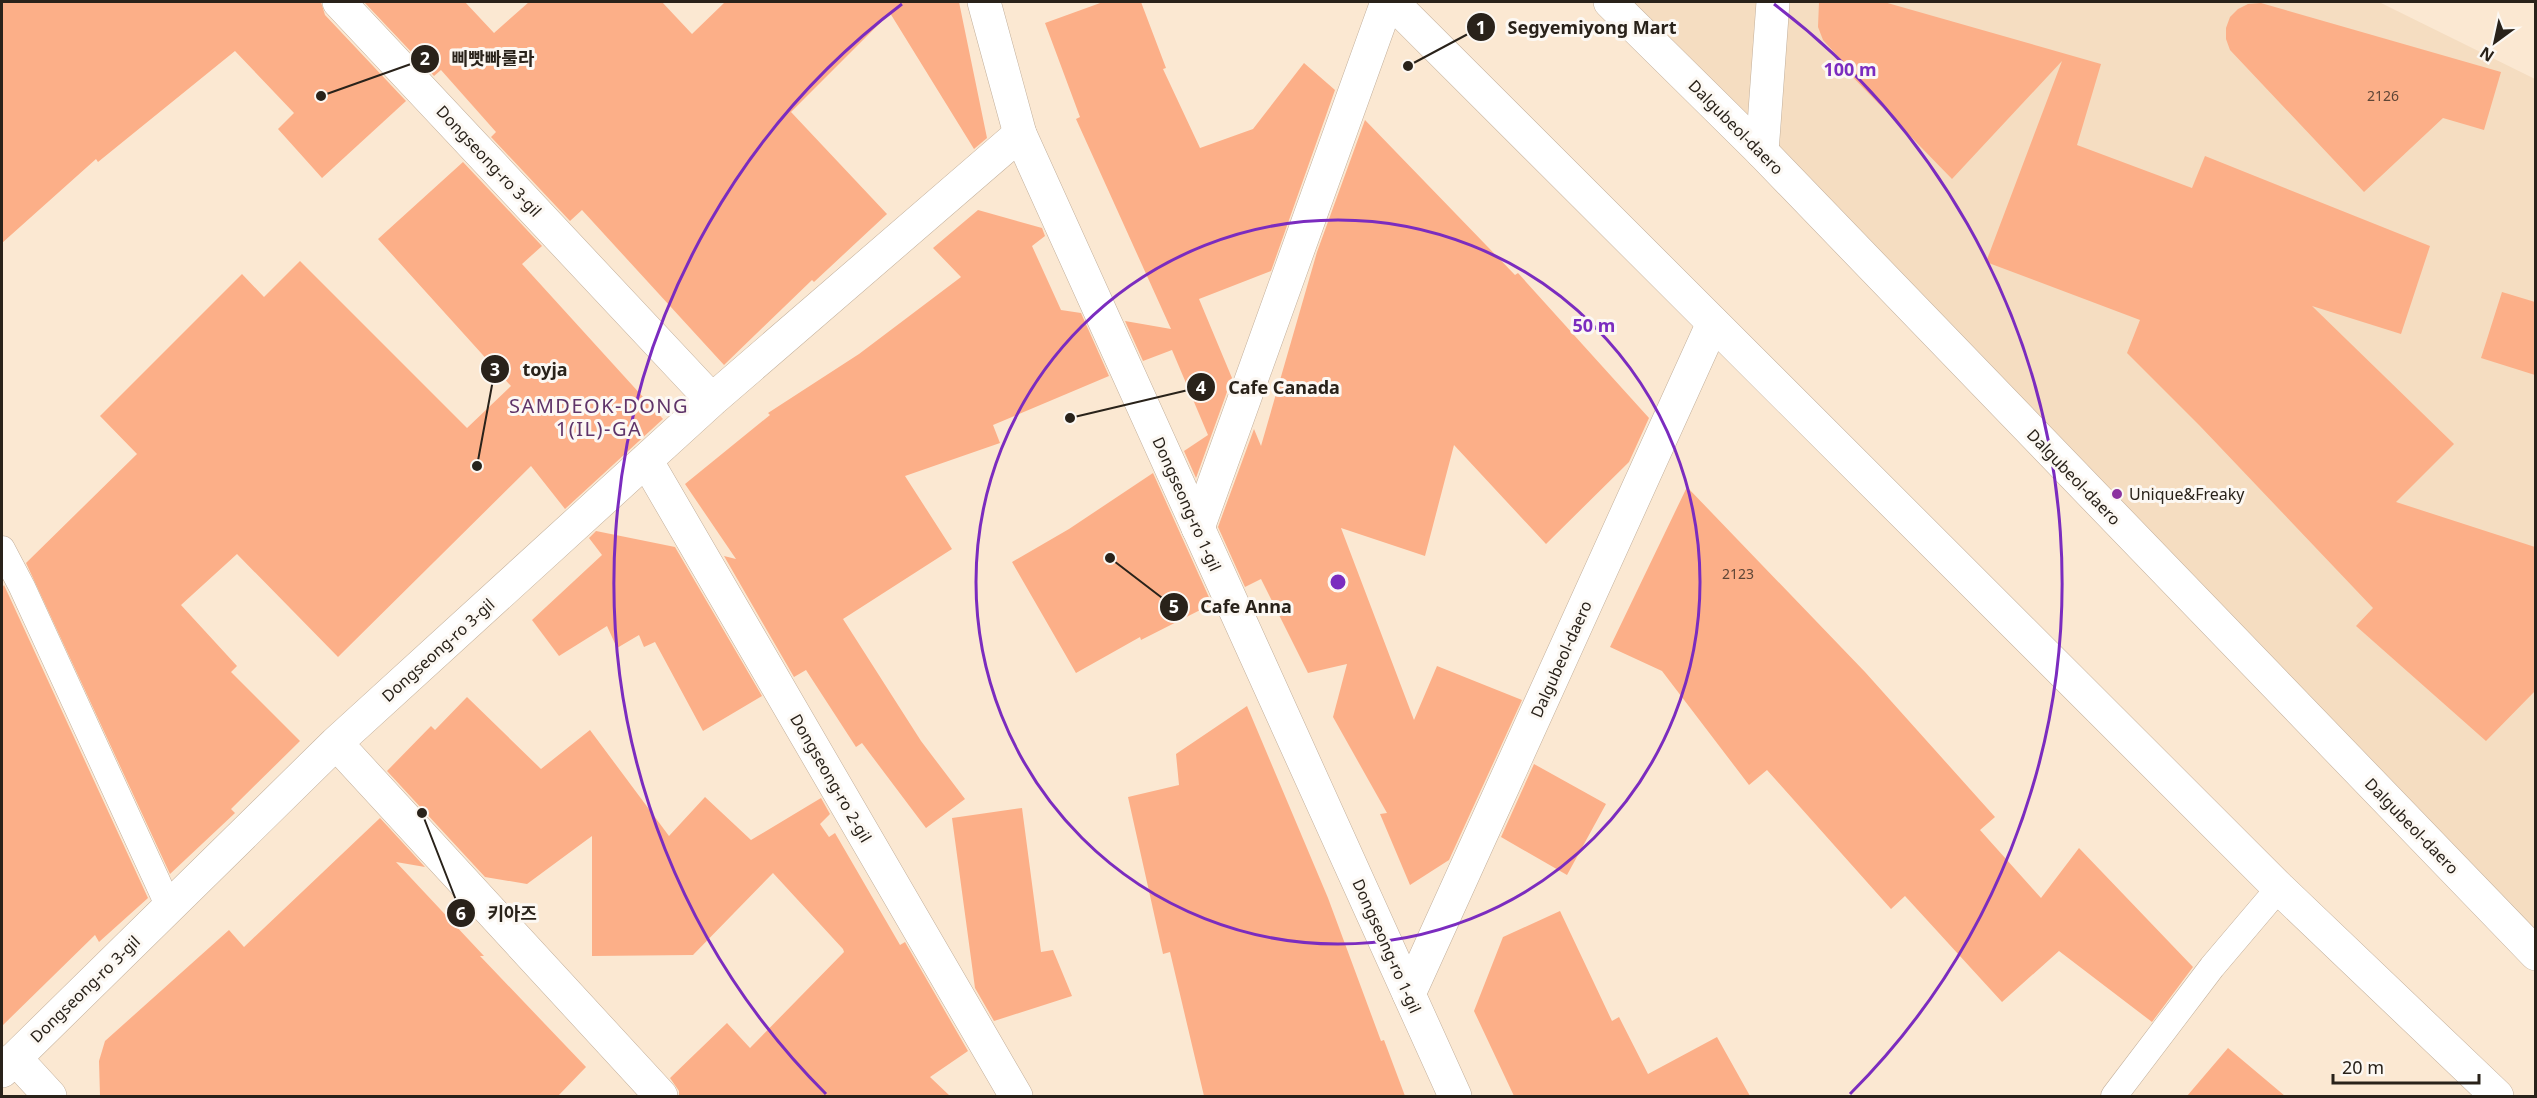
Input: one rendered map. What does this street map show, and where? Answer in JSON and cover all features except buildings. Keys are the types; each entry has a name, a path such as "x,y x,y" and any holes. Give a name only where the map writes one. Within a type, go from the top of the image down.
{"street":[{"name":"Dongseong-ro 3-gil","path":"339,2 712,400"},
{"name":"Dongseong-ro 1-gil","path":"984,2 1020,134 1455,1096"},
{"path":"1198,528 1387,2"},
{"path":"1392,2 2279,888 2497,1096"},
{"name":"Dalgubeol-daero","path":"1610,2 1762,152 2535,954"},
{"path":"1762,152 1773,2"},
{"name":"Dongseong-ro 3-gil","path":"8,1065 336,743 712,400 1020,134"},
{"name":"Dalgubeol-daero","path":"1409,994 1713,323"},
{"name":"Dongseong-ro 2-gil","path":"646,460 1016,1096"},
{"path":"336,743 661,1096"},
{"path":"8,1065 50,1096"}],"lane":[{"path":"2,549 22,587 170,907"},
{"path":"2114,1096 2212,967 2279,888"}],"shaded area":[{"path":"1601,2 2379,2 2535,79 2535,954"}],"place":[{"name":"Segyemiyong Mart","path":"1408,66"},
{"name":"삐빳빠룰라","path":"321,96"},
{"name":"Cafe Canada","path":"1070,418"},
{"name":"toyja","path":"477,466"},
{"name":"Unique&Freaky","path":"2117,494"},
{"name":"Cafe Anna","path":"1110,558"},
{"name":"키아즈","path":"422,813"}],"district":[{"name":"SAMDEOK-DONG 1(IL)-GA","path":"599,416"}]}
